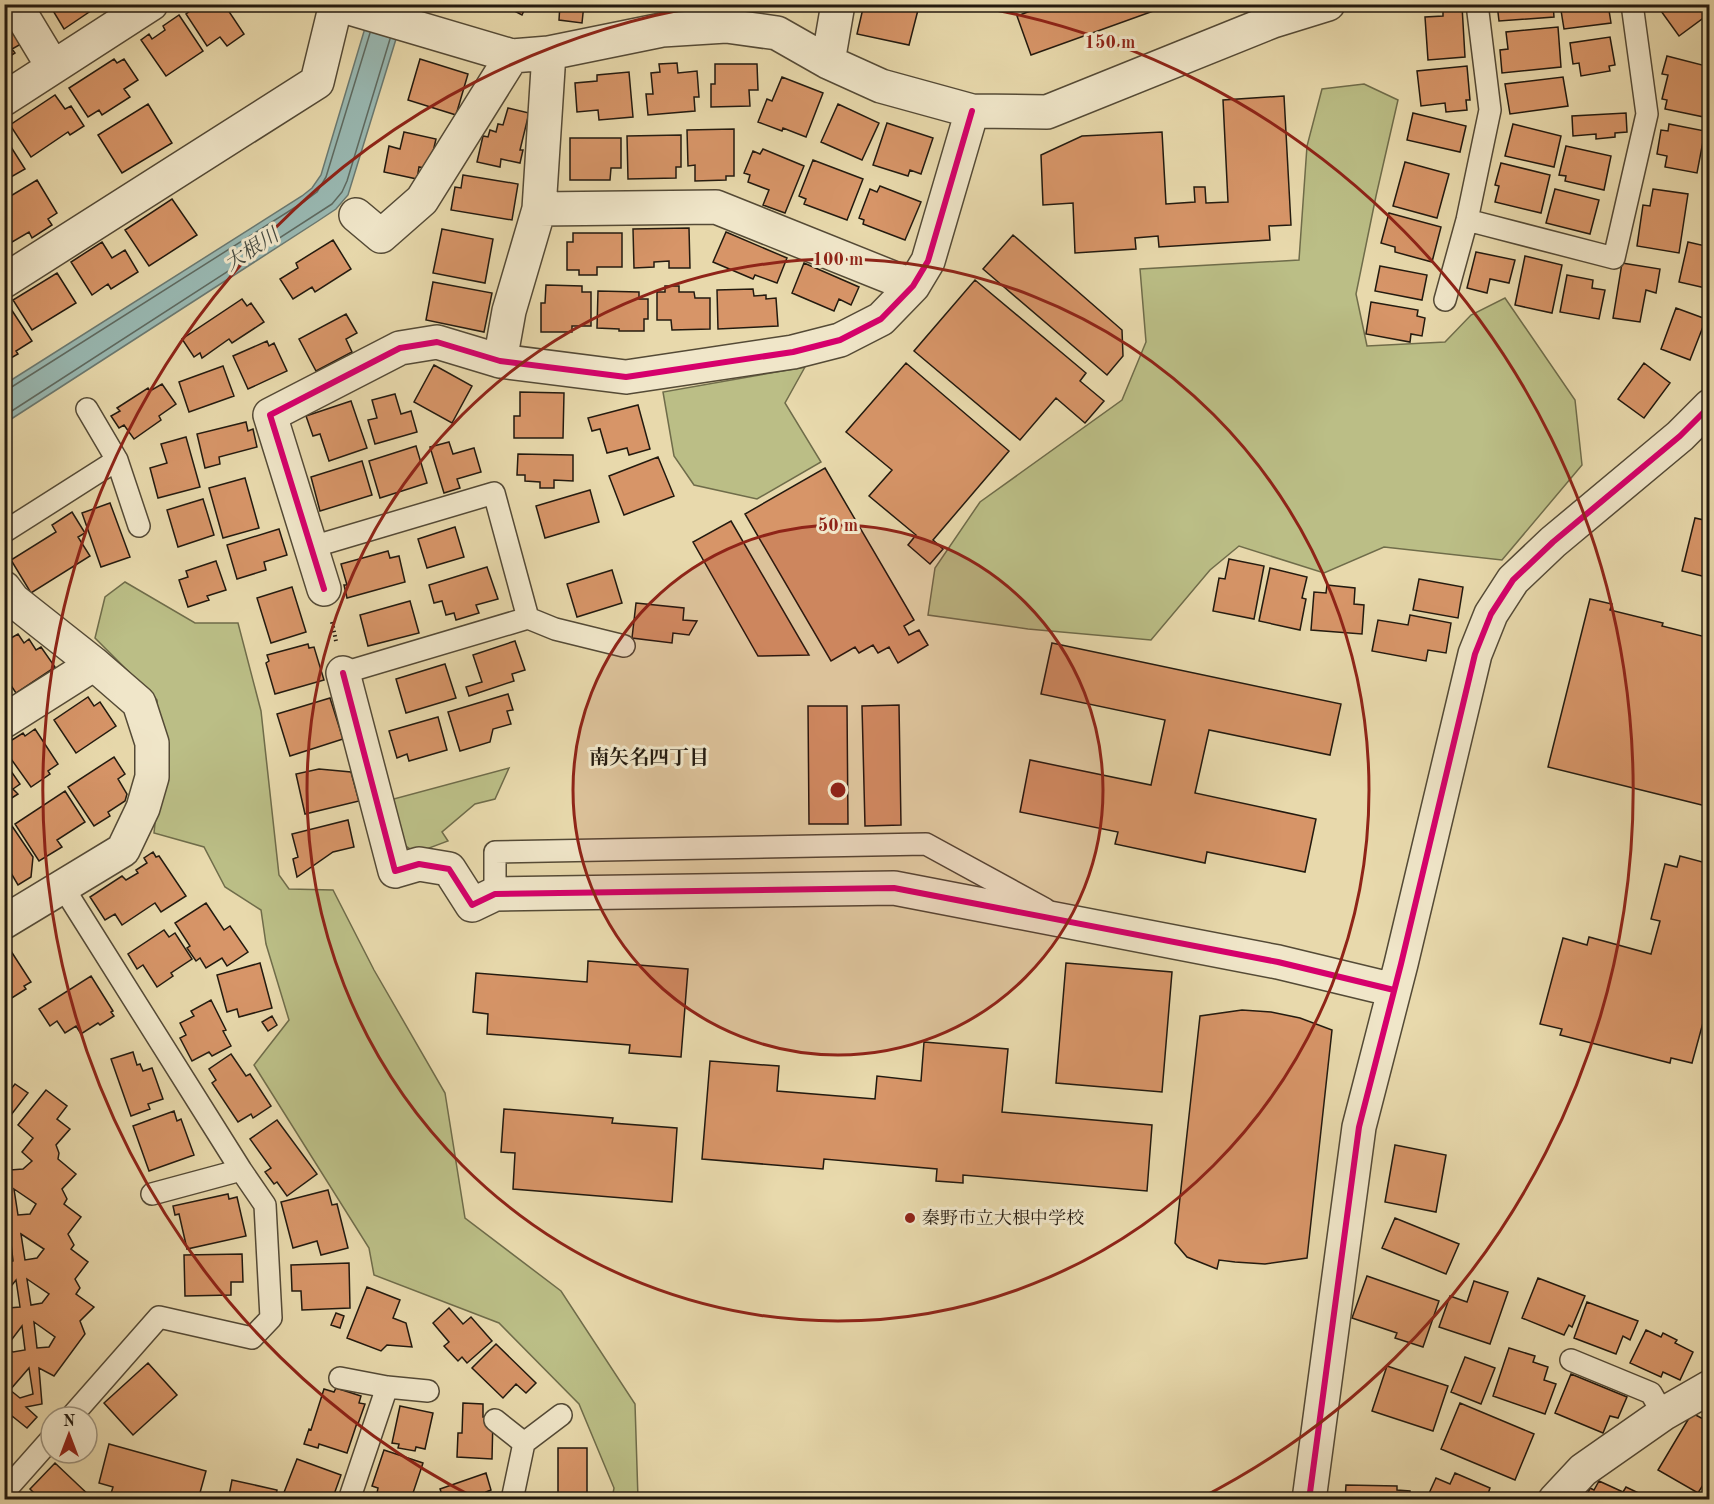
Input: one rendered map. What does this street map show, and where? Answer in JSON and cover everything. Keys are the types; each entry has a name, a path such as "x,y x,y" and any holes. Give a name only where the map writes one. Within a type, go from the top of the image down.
{"street":[{"path":"15,4 52,67"},
{"path":"4,99 151,4"},
{"path":"828,62 838,4"},
{"path":"4,280 317,82 342,6 512,56 549,53 663,17 777,33 828,62 881,86 972,111 1047,111 1273,21 1328,4"},
{"path":"500,361 509,310 539,209 549,53"},
{"path":"356,215 381,236 422,200 512,56"},
{"path":"324,589 270,415 400,348 437,342 500,361 626,377 793,352 840,340 881,319 913,286 928,261 972,111"},
{"path":"539,209 716,207 913,286"},
{"path":"1309,1500 1359,1127 1475,654 1491,614 1513,580 1553,542 1680,436 1710,406"},
{"path":"4,588 13,600 139,703 152,743 152,777 143,808 123,850 4,922"},
{"path":"4,721 94,664"},
{"path":"343,673 395,871 419,864 449,869 472,904 495,894 894,888 1278,962 1394,990"},
{"path":"1555,1500 1583,1470 1663,1414 1710,1387"}],"lane":[{"path":"1445,300 1467,220 1490,110 1477,4"},
{"path":"1467,220 1614,258 1647,114 1632,4"},
{"path":"87,409 117,460 139,526"},
{"path":"4,532 117,460"},
{"path":"312,547 494,493 528,618"},
{"path":"343,673 528,618 555,629 624,646"},
{"path":"495,894 495,852 926,844 1070,922"},
{"path":"63,887 265,1205 272,1318 252,1338 159,1317 82,1405"},
{"path":"152,1194 241,1170"},
{"path":"1570,1360 1651,1393 1663,1414"},
{"path":"340,1378 387,1387 428,1391"},
{"path":"349,1500 387,1387"},
{"path":"512,1500 524,1443 561,1415"},
{"path":"495,1420 524,1443"},
{"path":"4,1492 39,1453"}],"path":[{"path":"324,589 343,673"}],"green space":[{"path":"1364,84 1398,100 1356,294 1367,346 1445,342 1471,315 1505,298 1575,400 1582,465 1502,560 1384,547 1324,573 1239,546 1210,570 1151,640 1028,629 928,615 935,568 980,502 1122,400 1146,342 1140,269 1299,260 1307,146 1322,89"},
{"path":"805,367 785,403 821,462 757,499 694,485 674,456 663,392"},
{"path":"125,582 195,623 238,623 261,711 279,875 289,889 333,890 374,970 445,1093 465,1218 561,1291 635,1404 638,1499 612,1499 614,1488 579,1404 499,1323 374,1275 369,1248 254,1065 289,1020 266,944 261,910 225,887 204,847 154,833 161,767 157,700 95,638 105,597"},
{"path":"509,768 495,799 475,804 442,832 448,841 416,853 403,844 390,800"}],"water":[{"name":"大根川","path":"375,5 401,5 396,39 348,195 336,209 5,423 5,384 312,188 321,175 365,28"}],"building":[{"path":"49,4 101,4 64,29"},
{"path":"200,4 205,10 212,4 224,4 244,34 227,46 220,37 207,46 186,14"},
{"path":"501,4 527,4 522,15"},
{"path":"560,4 584,4 582,23 559,20"},
{"path":"864,4 895,4 918,10 909,45 857,34"},
{"path":"1049,4 1158,4 1159,9 1031,55 1017,16"},
{"path":"1497,4 1553,4 1554,17 1499,21"},
{"path":"1560,4 1608,4 1611,23 1564,29"},
{"path":"1656,4 1710,4 1710,13 1679,36"},
{"path":"1462,6 1465,57 1428,60 1425,17 1443,16 1443,7"},
{"path":"179,15 203,51 166,76 141,40 149,34 152,39 165,30 163,26"},
{"path":"9,25 21,44 12,49 15,53 4,60 4,28"},
{"path":"1558,27 1561,67 1502,73 1500,50 1508,49 1506,32"},
{"path":"1610,37 1615,65 1609,66 1610,71 1581,76 1579,63 1573,64 1570,43"},
{"path":"1667,56 1710,67 1710,92 1704,117 1665,109 1667,100 1662,99 1668,75 1662,74"},
{"path":"114,59 117,63 124,59 138,80 124,89 130,97 102,115 99,110 88,117 69,88"},
{"path":"420,59 468,74 456,115 408,100"},
{"path":"677,63 678,73 697,71 699,97 694,97 695,111 648,115 646,94 653,94 651,73 660,72 659,64"},
{"path":"715,64 757,64 758,90 749,90 750,106 711,107 711,84 715,84"},
{"path":"1467,66 1470,100 1466,100 1467,110 1446,112 1445,103 1421,106 1417,71"},
{"path":"629,72 633,117 599,120 598,110 577,112 575,83 597,81 597,75"},
{"path":"782,77 823,93 806,137 758,122 767,99 772,101"},
{"path":"1563,77 1568,106 1510,114 1505,84"},
{"path":"55,95 65,109 71,106 84,126 70,135 68,132 31,157 10,125"},
{"path":"1284,96 1291,225 1269,226 1270,240 1159,247 1158,236 1135,238 1136,249 1075,253 1073,203 1043,205 1041,155 1082,136 1162,132 1166,204 1195,202 1194,187 1205,187 1206,203 1228,202 1223,100"},
{"path":"148,104 172,143 122,173 98,135"},
{"path":"838,104 879,123 862,160 821,142"},
{"path":"508,108 529,113 520,150 523,150 520,163 501,159 500,167 477,162 483,136 488,137 490,130 496,132 498,124 503,125"},
{"path":"1413,113 1466,126 1460,152 1407,140"},
{"path":"1626,113 1627,132 1615,133 1615,137 1596,139 1596,134 1573,136 1572,116"},
{"path":"887,123 933,138 921,174 910,170 908,176 873,165"},
{"path":"1513,124 1561,136 1554,167 1505,156"},
{"path":"1669,124 1705,131 1697,173 1665,167 1667,156 1657,154 1661,130 1668,131"},
{"path":"734,129 734,176 726,176 726,180 695,181 695,165 688,166 687,130"},
{"path":"404,132 436,139 429,169 419,167 417,179 384,172 389,146 400,149"},
{"path":"681,135 681,167 676,167 676,178 628,179 627,136"},
{"path":"4,136 25,169 4,181"},
{"path":"570,138 621,138 621,168 611,168 610,180 570,180"},
{"path":"1566,146 1611,156 1604,190 1565,181 1566,176 1559,175"},
{"path":"763,149 804,166 785,213 763,205 769,190 748,182 750,175 744,173 753,151 760,154"},
{"path":"813,160 863,179 847,220 804,204 806,199 799,196"},
{"path":"1405,162 1449,174 1437,218 1393,206"},
{"path":"1501,163 1550,175 1541,213 1495,202 1499,186 1495,185"},
{"path":"463,175 518,184 512,220 451,210 455,187 461,188"},
{"path":"37,180 57,213 48,219 52,225 32,238 29,232 7,245 4,241 4,200"},
{"path":"880,186 921,202 905,240 863,224 864,220 859,218 870,189 877,192"},
{"path":"1555,189 1599,200 1590,234 1546,223"},
{"path":"1653,189 1688,194 1679,253 1637,246 1643,205 1650,206"},
{"path":"172,199 197,235 149,266 125,230"},
{"path":"1389,213 1441,227 1432,262 1395,252 1395,247 1381,243"},
{"path":"689,228 690,268 669,268 669,261 654,262 654,267 634,268 633,229"},
{"path":"442,229 493,239 485,283 433,273"},
{"path":"726,232 787,258 777,283 755,275 753,279 713,262"},
{"path":"573,233 622,233 622,267 597,267 597,275 579,275 579,270 567,270 567,242 573,242"},
{"path":"1013,235 1122,330 1123,356 1107,375 983,269"},
{"path":"333,240 351,269 315,292 312,287 293,299 280,279 298,268 296,263"},
{"path":"102,242 112,258 125,250 138,272 111,289 108,284 92,295 71,262"},
{"path":"1688,242 1710,247 1710,289 1679,282"},
{"path":"1476,252 1515,260 1509,283 1490,279 1487,293 1467,288"},
{"path":"1525,256 1562,265 1552,313 1515,305"},
{"path":"804,263 859,287 851,305 839,299 834,311 792,293"},
{"path":"1622,263 1660,269 1656,293 1646,290 1640,322 1613,318"},
{"path":"1380,266 1427,275 1422,300 1375,291"},
{"path":"57,273 76,303 32,330 13,300"},
{"path":"1567,275 1593,280 1592,288 1605,290 1599,319 1560,312"},
{"path":"975,280 1086,373 1080,381 1104,401 1085,423 1056,398 1020,440 914,351"},
{"path":"433,282 492,293 484,332 426,320"},
{"path":"546,285 582,286 582,292 591,292 591,326 572,326 572,332 541,332 541,303 545,303"},
{"path":"665,286 679,286 679,292 694,292 695,298 710,298 710,329 672,330 671,320 657,320 657,292 665,292"},
{"path":"753,289 754,296 766,295 766,299 776,298 778,326 718,329 717,290"},
{"path":"598,291 639,292 639,299 648,299 648,319 644,319 644,331 597,328"},
{"path":"242,299 247,306 251,303 264,322 232,343 229,339 202,358 200,353 194,357 182,339"},
{"path":"1371,302 1418,310 1417,316 1425,318 1422,336 1411,334 1410,342 1366,334"},
{"path":"1676,308 1706,319 1690,360 1661,349"},
{"path":"11,309 32,341 16,351 18,354 4,362 4,313"},
{"path":"346,314 357,333 346,339 352,352 316,371 299,339"},
{"path":"267,341 269,346 274,343 287,371 248,389 233,356"},
{"path":"906,363 1009,451 933,540 943,549 930,564 908,545 916,535 869,496 892,470 846,432"},
{"path":"1644,363 1670,383 1644,418 1618,399"},
{"path":"434,365 472,386 452,423 414,402"},
{"path":"223,366 234,396 189,412 179,382"},
{"path":"162,384 176,404 159,416 161,420 134,439 124,425 119,428 111,416 120,411 117,408 148,388 150,391"},
{"path":"520,392 564,393 563,438 514,438 514,416 520,416"},
{"path":"395,394 401,414 411,411 417,432 375,444 368,420 377,418 372,400"},
{"path":"351,401 367,448 329,461 320,434 313,436 306,416"},
{"path":"638,405 650,449 629,455 627,448 607,453 600,429 592,431 588,418"},
{"path":"246,422 248,431 253,429 257,447 219,457 220,464 205,468 197,434"},
{"path":"186,437 200,487 158,498 150,468 167,463 161,444"},
{"path":"449,442 453,454 474,448 481,472 457,479 460,488 444,493 430,447"},
{"path":"416,446 427,483 380,498 369,461"},
{"path":"518,454 573,455 573,481 554,480 554,488 540,488 540,482 525,481 525,475 517,475"},
{"path":"658,457 674,496 624,515 609,476"},
{"path":"362,461 372,495 320,511 311,477"},
{"path":"825,468 914,620 904,626 909,635 919,630 928,645 898,663 889,647 878,653 873,645 859,653 855,647 831,661 745,514"},
{"path":"245,478 259,528 223,538 209,488"},
{"path":"590,490 599,522 545,538 536,506"},
{"path":"203,499 214,535 178,547 167,510"},
{"path":"1710,499 1710,578 1682,571 1695,518 1704,520"},
{"path":"110,503 130,557 101,567 82,513"},
{"path":"72,512 85,533 78,537 90,556 31,593 11,560 56,532 52,525"},
{"path":"731,521 809,655 758,656 693,542"},
{"path":"455,527 464,557 427,568 418,539"},
{"path":"279,529 287,555 264,562 266,570 237,579 227,545"},
{"path":"388,551 390,558 399,556 405,582 347,598 344,585 347,585 341,564"},
{"path":"1229,559 1264,566 1254,619 1213,611 1219,578 1225,579"},
{"path":"216,561 226,590 207,596 209,600 188,607 179,580 188,577 186,571"},
{"path":"487,567 498,599 476,605 479,613 456,620 454,613 446,615 442,601 434,603 429,585"},
{"path":"1270,568 1307,577 1302,598 1306,599 1300,630 1259,621"},
{"path":"612,570 622,603 577,617 567,584"},
{"path":"1419,579 1463,587 1458,618 1413,610"},
{"path":"1327,585 1355,588 1354,604 1364,605 1362,634 1311,630 1314,592 1326,593"},
{"path":"292,587 306,632 271,643 257,598"},
{"path":"1590,599 1612,604 1610,610 1710,638 1710,807 1548,767"},
{"path":"410,601 419,633 368,646 360,615"},
{"path":"636,603 684,608 683,620 697,621 689,635 673,633 672,643 632,638"},
{"path":"1410,615 1451,623 1446,653 1428,650 1426,661 1372,651 1378,620 1408,625"},
{"path":"18,634 24,643 29,639 36,650 41,647 55,667 16,693 4,675 4,642"},
{"path":"515,641 525,670 512,674 514,681 469,696 466,687 482,682 473,655"},
{"path":"1052,643 1341,704 1330,755 1209,730 1195,793 1316,819 1305,872 1207,852 1205,863 1115,844 1118,832 1020,812 1030,760 1151,785 1165,720 1041,694"},
{"path":"308,644 309,648 314,647 324,680 275,694 266,663 269,661 267,655"},
{"path":"445,664 456,698 406,713 396,679"},
{"path":"508,694 513,710 507,711 511,724 493,729 490,742 460,751 448,712"},
{"path":"88,697 94,706 100,702 116,726 76,753 54,720"},
{"path":"330,698 343,739 290,756 277,714"},
{"path":"899,705 901,825 865,826 862,706"},
{"path":"808,706 847,706 848,824 809,824"},
{"path":"438,717 447,750 409,761 407,754 397,758 389,731"},
{"path":"35,729 58,764 48,771 50,774 31,787 4,749 4,745 23,733 25,736"},
{"path":"114,757 125,774 118,779 127,794 125,801 108,812 110,816 94,826 68,787"},
{"path":"4,761 20,784 13,789 18,794 4,803"},
{"path":"319,769 351,772 359,801 305,814 296,774"},
{"path":"65,791 85,822 57,840 62,847 39,861 15,824"},
{"path":"348,820 354,847 333,852 297,877 293,859 298,857 292,834"},
{"path":"12,826 33,857 31,877 18,885 11,873 4,877 4,831"},
{"path":"153,852 156,857 159,856 186,896 161,912 155,903 122,925 115,914 105,920 90,897 122,876 126,880 138,873 136,870 147,863 144,858"},
{"path":"1680,856 1710,864 1710,997 1692,1063 1671,1058 1670,1063 1560,1035 1562,1029 1540,1024 1563,938 1587,945 1589,937 1651,954 1660,921 1651,919 1665,864 1677,867"},
{"path":"206,903 224,930 230,926 248,952 227,966 222,958 206,968 200,958 196,961 187,948 190,946 175,923"},
{"path":"164,930 169,937 175,933 192,959 171,973 173,976 157,987 143,965 137,969 128,954"},
{"path":"9,948 31,982 24,986 26,989 7,1001 4,998 4,950"},
{"path":"588,961 688,969 681,1057 629,1053 630,1045 487,1034 488,1014 473,1012 476,973 587,982"},
{"path":"260,963 272,1008 239,1017 237,1009 227,1012 217,975"},
{"path":"1066,963 1172,972 1162,1092 1056,1083"},
{"path":"91,976 114,1016 81,1034 76,1026 65,1033 57,1021 50,1026 39,1009"},
{"path":"211,1000 231,1046 212,1056 209,1052 192,1061 180,1038 186,1035 180,1023 194,1016 191,1011"},
{"path":"1242,1010 1271,1012 1300,1018 1332,1030 1307,1258 1265,1264 1219,1260 1217,1269 1187,1257 1175,1243 1200,1016"},
{"path":"272,1016 277,1025 268,1031 262,1022"},
{"path":"924,1042 1008,1049 1002,1112 1152,1125 1147,1191 963,1175 963,1183 936,1181 937,1169 824,1159 823,1169 702,1159 710,1061 779,1066 777,1091 875,1099 877,1076 921,1081"},
{"path":"133,1052 137,1065 140,1064 143,1071 152,1068 163,1099 148,1104 150,1109 131,1116 111,1059"},
{"path":"231,1054 246,1076 250,1074 271,1106 253,1118 251,1114 238,1122 212,1083 216,1080 209,1069"},
{"path":"15,1084 28,1093 4,1124 4,1098"},
{"path":"46,1090 67,1106 57,1119 70,1129 56,1145 59,1153 58,1159 76,1174 62,1189 67,1199 64,1204 81,1217 68,1234 74,1245 71,1249 88,1262 75,1279 80,1288 76,1294 94,1307 80,1321 85,1334 54,1376 39,1368 42,1404 26,1407 37,1417 27,1428 12,1416 4,1426 4,1305 8,1308 20,1307 16,1280 4,1295 4,1263 13,1261 10,1235 4,1242 4,1217 7,1217 4,1201 4,1139 10,1170 23,1169 32,1161 22,1152 33,1138 18,1125","holes":["14,1189 36,1204 30,1214 18,1215","21,1234 44,1249 37,1258 25,1260","27,1279 49,1294 42,1303 31,1305","34,1322 55,1337 49,1347 37,1348","22,1326 25,1350 13,1352 6,1347","29,1368 33,1394 20,1398 10,1390"]},
{"path":"504,1109 613,1118 612,1123 677,1128 672,1202 513,1189 515,1153 501,1152"},
{"path":"174,1111 177,1121 181,1119 194,1155 149,1171 133,1126"},
{"path":"277,1120 317,1174 287,1196 277,1182 274,1184 265,1172 271,1168 250,1139"},
{"path":"1395,1145 1446,1155 1436,1212 1385,1202"},
{"path":"328,1190 332,1205 337,1204 348,1248 321,1255 317,1241 293,1248 281,1202"},
{"path":"228,1194 229,1199 237,1197 246,1236 187,1249 179,1214 175,1215 173,1206"},
{"path":"1395,1218 1459,1244 1446,1274 1382,1248"},
{"path":"242,1254 243,1282 231,1282 231,1295 185,1296 184,1255"},
{"path":"349,1263 350,1308 302,1310 301,1291 292,1291 291,1265"},
{"path":"1367,1276 1439,1301 1423,1347 1395,1338 1397,1333 1352,1318"},
{"path":"1538,1278 1585,1296 1572,1327 1569,1325 1564,1335 1522,1318"},
{"path":"1474,1281 1508,1292 1490,1344 1439,1327 1450,1296 1467,1302"},
{"path":"367,1287 400,1300 393,1318 406,1323 412,1347 387,1345 381,1351 347,1338"},
{"path":"1587,1302 1638,1321 1630,1340 1623,1336 1616,1354 1574,1338"},
{"path":"449,1308 463,1324 471,1317 492,1341 467,1363 462,1357 458,1361 444,1346 449,1342 433,1323"},
{"path":"336,1313 344,1316 340,1328 331,1325"},
{"path":"1646,1330 1661,1337 1663,1333 1677,1340 1675,1343 1693,1352 1680,1380 1663,1372 1661,1377 1630,1363"},
{"path":"496,1344 536,1383 526,1393 516,1384 503,1398 472,1368"},
{"path":"1509,1348 1535,1356 1533,1362 1548,1367 1544,1380 1556,1384 1545,1414 1493,1396"},
{"path":"1465,1357 1495,1368 1481,1404 1451,1392"},
{"path":"148,1363 177,1395 133,1435 104,1403"},
{"path":"1387,1366 1448,1386 1433,1431 1372,1411"},
{"path":"1571,1374 1627,1397 1618,1418 1610,1416 1603,1433 1555,1413"},
{"path":"336,1388 361,1396 359,1403 365,1404 347,1453 319,1444 318,1448 304,1444 324,1389 334,1392"},
{"path":"463,1403 483,1404 483,1417 493,1417 492,1459 457,1457 458,1433 462,1433"},
{"path":"1460,1403 1534,1434 1515,1480 1441,1449"},
{"path":"400,1406 433,1413 425,1449 416,1447 415,1451 398,1448 399,1444 392,1443"},
{"path":"1710,1412 1710,1474 1698,1493 1658,1470 1692,1413 1705,1420"},
{"path":"109,1444 206,1471 198,1500 109,1500 113,1487 99,1483"},
{"path":"558,1448 587,1448 587,1498 566,1497 566,1493 558,1493"},
{"path":"384,1450 423,1463 411,1499 405,1496 404,1500 397,1500 377,1493 378,1488 372,1486"},
{"path":"297,1459 341,1475 332,1500 293,1500 283,1495"},
{"path":"53,1465 57,1465 93,1499 41,1500 30,1489"},
{"path":"486,1473 491,1490 486,1492 488,1499 444,1500 440,1489"},
{"path":"1455,1473 1490,1488 1486,1500 1426,1500 1436,1478 1450,1484"},
{"path":"232,1480 277,1490 275,1500 228,1500"},
{"path":"1599,1481 1623,1492 1626,1487 1653,1500 1585,1500 1590,1488 1594,1490"},
{"path":"1346,1485 1397,1486 1397,1490 1410,1491 1410,1500 1345,1500"}],"cycle path":[{"path":"324,589 270,415 400,348 437,342 500,361 626,377 793,352 840,340 881,319 913,286 928,261 972,111"},
{"path":"1309,1500 1359,1127 1401,964 1475,654 1491,614 1513,580 1553,542 1680,436 1710,406"},
{"path":"343,673 395,871 419,864 449,869 472,905 495,894 894,888 1278,962 1394,990"}],"place":[{"name":"秦野市立大根中学校","path":"910,1218"}],"district":[{"name":"南矢名四丁目","path":"649,757"}]}
